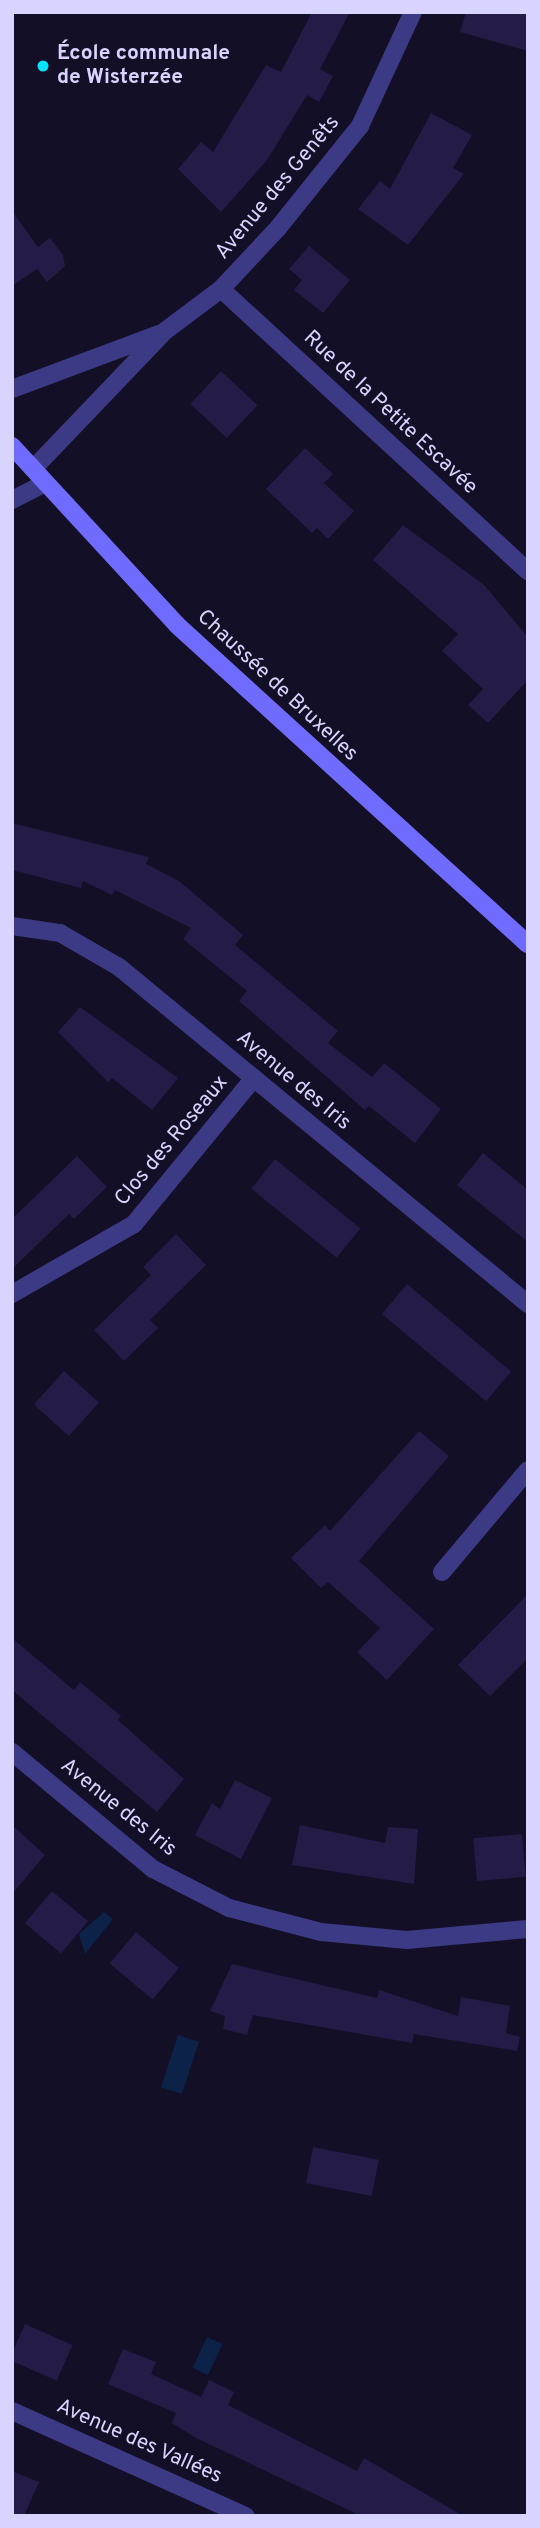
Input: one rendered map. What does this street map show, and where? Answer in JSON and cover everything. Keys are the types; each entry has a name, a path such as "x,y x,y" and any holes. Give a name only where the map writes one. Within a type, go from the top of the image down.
{"main road":[{"name":"Chaussée de Bruxelles","path":"12,446 177,625 528,944"}],"street":[{"name":"Avenue des Genêts","path":"33,469 165,331 221,289 360,126 414,12"},
{"name":"Rue de la Petite Escavée","path":"221,289 528,571"},
{"name":"Avenue des Genêts","path":"12,389 165,331"},
{"path":"12,500 46,484"},
{"name":"Avenue des Iris","path":"12,926 60,933 119,967 528,1304"},
{"name":"Clos des Roseaux","path":"12,1294 134,1224 254,1078"},
{"path":"442,1573 528,1470"},
{"name":"Avenue des Iris","path":"12,1752 153,1870 229,1908 321,1932 407,1940 528,1928"},
{"name":"Avenue des Vallées","path":"12,2411 246,2516"}],"water":[{"path":"104,1912 113,1919 85,1954 79,1934"},
{"path":"178,2035 199,2042 182,2094 161,2087"},
{"path":"207,2337 222,2344 208,2375 193,2368"}],"building":[{"path":"312,12 350,12 320,69 333,76 319,102 307,95 267,160 221,212 178,169 201,142 213,152 266,65 281,72"},
{"path":"466,12 528,12 528,51 460,32"},
{"path":"431,113 472,135 453,168 464,174 408,245 358,209 380,181 390,189"},
{"path":"12,211 38,247 50,238 63,255 65,266 47,282 37,269 12,286"},
{"path":"309,246 350,280 323,313 294,290 302,280 289,269"},
{"path":"221,371 258,405 227,438 190,404"},
{"path":"305,448 333,474 324,483 354,511 328,539 317,528 312,533 266,489"},
{"path":"403,525 484,585 528,637 528,680 488,723 468,705 483,689 442,651 458,634 373,560"},
{"path":"12,823 149,857 146,864 179,881 243,935 235,945 338,1031 328,1043 372,1077 384,1063 441,1109 415,1143 369,1106 365,1110 239,1001 247,991 183,939 191,928 115,890 112,895 83,881 81,888 12,870"},
{"path":"80,1007 178,1078 152,1110 112,1078 108,1082 58,1032"},
{"path":"483,1153 528,1190 528,1242 457,1185"},
{"path":"77,1156 107,1187 74,1219 69,1214 12,1269 12,1219"},
{"path":"275,1159 360,1228 337,1258 251,1189"},
{"path":"176,1234 206,1265 150,1320 158,1328 124,1361 94,1330 151,1275 143,1267"},
{"path":"407,1284 511,1371 486,1401 382,1314"},
{"path":"64,1371 99,1402 69,1436 34,1404"},
{"path":"419,1431 449,1456 359,1561 434,1629 387,1680 357,1652 380,1628 328,1582 321,1588 291,1558 325,1525 330,1531"},
{"path":"528,1594 528,1658 490,1696 458,1665"},
{"path":"12,1638 74,1690 80,1682 121,1716 118,1720 184,1779 157,1812 12,1690"},
{"path":"235,1780 272,1798 241,1859 195,1835 212,1803 220,1809"},
{"path":"12,1825 45,1855 12,1894"},
{"path":"300,1825 385,1843 388,1827 418,1829 414,1884 292,1865"},
{"path":"522,1834 526,1877 477,1881 473,1838"},
{"path":"52,1891 88,1921 61,1953 25,1923"},
{"path":"136,1932 179,1968 153,1999 110,1963"},
{"path":"232,1964 377,1998 379,1990 458,2016 461,1997 510,2006 506,2033 520,2037 517,2051 414,2034 412,2043 253,2015 247,2035 223,2029 225,2016 210,2011"},
{"path":"313,2147 379,2160 372,2196 306,2183"},
{"path":"25,2324 73,2345 57,2381 12,2361 12,2353"},
{"path":"123,2349 156,2362 151,2374 201,2397 209,2380 234,2392 228,2405 357,2471 364,2458 463,2516 361,2516 196,2438 172,2423 176,2413 108,2384"},
{"path":"12,2471 39,2482 24,2516 12,2516"}],"place":[{"name":"École communale de Wisterzée","path":"43,66"}]}
